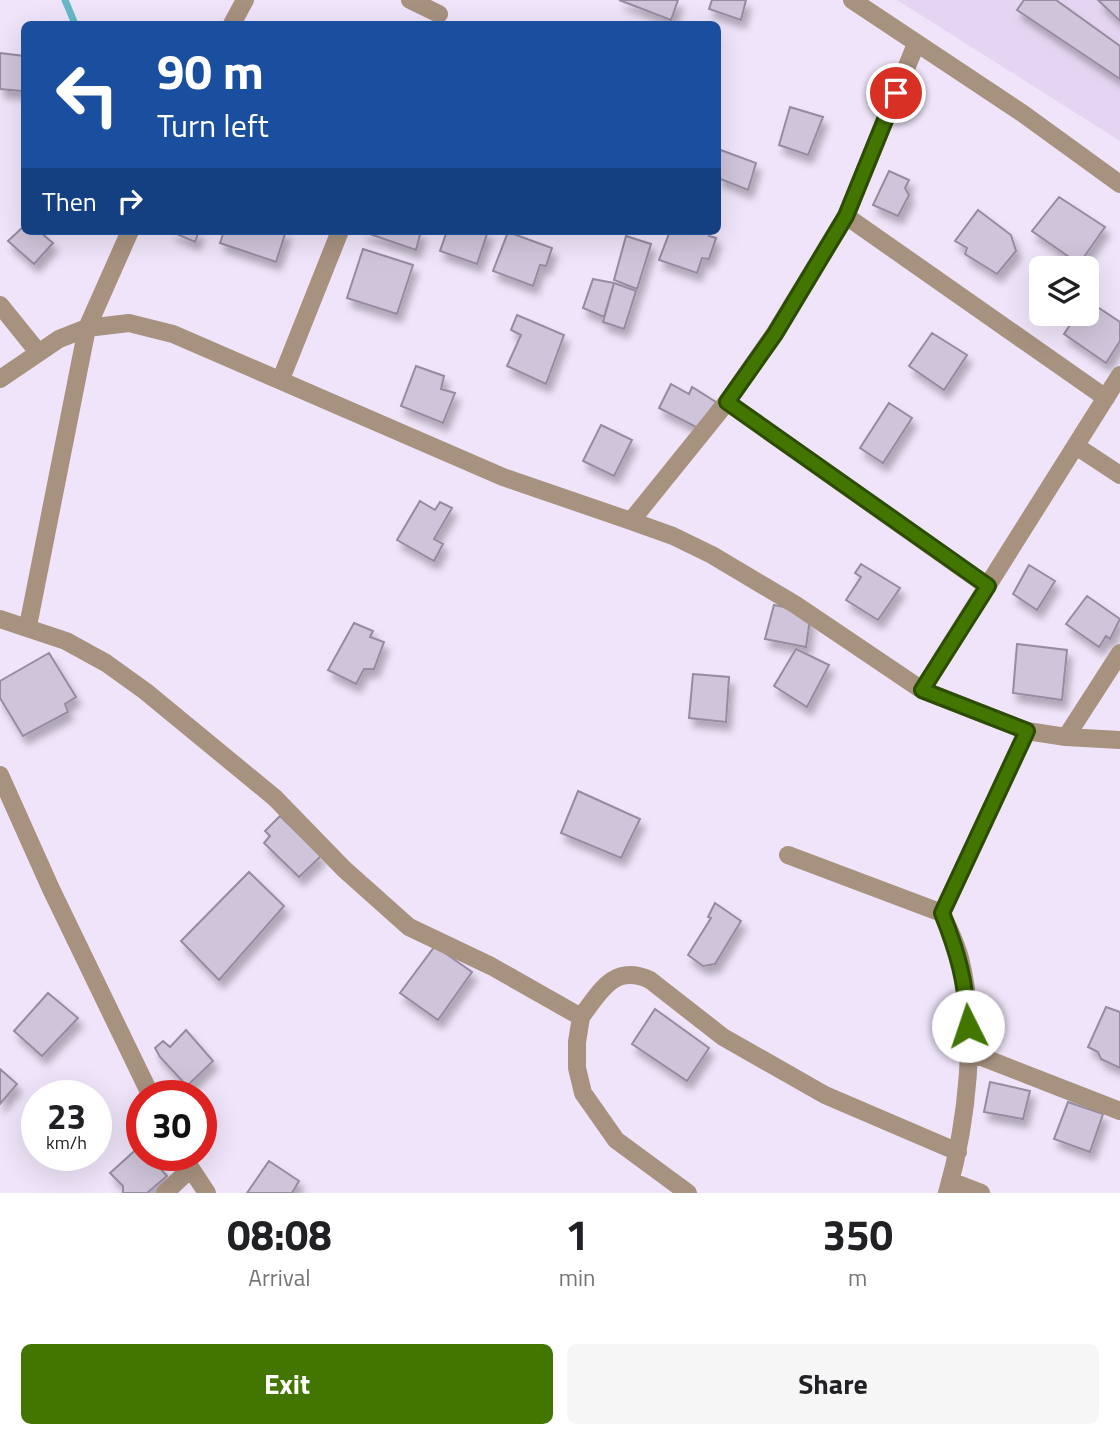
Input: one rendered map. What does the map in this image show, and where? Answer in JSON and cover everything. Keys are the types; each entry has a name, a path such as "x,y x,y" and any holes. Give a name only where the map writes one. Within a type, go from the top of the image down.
{"street":[{"path":"234,21 244,0"},
{"path":"410,0 439,13"},
{"path":"852,0 1022,113 1120,184"},
{"path":"631,521 727,402 775,334 846,216 916,44"},
{"path":"846,216 1106,398"},
{"path":"28,626 87,328 128,235"},
{"path":"281,379 338,235"},
{"path":"0,304 38,352"},
{"path":"0,379 59,338 87,328 129,323 162,331 281,379 492,472 673,536 712,555 796,606 922,690 1027,731 1066,737 1120,740"},
{"path":"922,690 1120,375"},
{"path":"727,402 988,586"},
{"path":"1076,446 1120,475"},
{"path":"0,619 28,626 66,641 106,663 145,691 275,798 344,869 409,927 491,967 580,1017"},
{"path":"1066,737 1120,653"},
{"path":"981,1193 949,1187 958,1152 969,1052 967,1000 959,957 942,913 1027,731"},
{"path":"0,775 51,890 143,1080"},
{"path":"789,855 942,913"},
{"path":"688,1193 669,1182 616,1140 583,1093 577,1068 580,1017 602,989 614,979 626,974 638,974 650,980 723,1037 825,1095 958,1152"},
{"path":"969,1052 1120,1111"},
{"path":"165,1193 180,1171"},
{"path":"192,1171 207,1193"}],"shaded area":[{"path":"897,0 1120,0 1120,141"}],"building":[{"path":"619,0 678,0 671,20"},
{"path":"712,0 746,0 741,20 709,9"},
{"path":"1024,0 1056,0 1120,46 1120,79 1017,10"},
{"path":"1098,0 1120,0 1120,21"},
{"path":"0,53 21,56 21,91 0,89"},
{"path":"790,107 823,117 808,155 779,145"},
{"path":"721,150 756,163 748,190 721,179"},
{"path":"889,171 909,180 905,188 909,195 898,216 873,205"},
{"path":"1059,197 1105,227 1085,256 1068,256 1032,231"},
{"path":"978,210 1011,235 1016,251 997,274 965,254 967,248 955,241"},
{"path":"21,229 21,235 44,235 53,243 34,264 8,241"},
{"path":"179,235 198,235 195,242"},
{"path":"223,235 285,235 276,262 220,243"},
{"path":"373,235 420,235 416,250"},
{"path":"446,235 487,235 477,264 440,251"},
{"path":"507,235 516,235 552,248 546,266 540,265 533,286 493,271"},
{"path":"668,235 709,235 716,238 709,259 702,258 697,273 659,260"},
{"path":"626,236 651,244 637,289 614,280"},
{"path":"363,249 413,265 397,314 347,298"},
{"path":"593,279 614,283 604,317 583,308"},
{"path":"614,283 636,291 624,329 603,322"},
{"path":"1099,308 1120,322 1120,341 1106,363 1064,334 1069,326 1099,326"},
{"path":"517,315 564,335 546,384 507,366 521,335 511,330"},
{"path":"932,333 967,355 944,390 909,366"},
{"path":"416,366 444,376 441,389 455,393 443,423 401,406"},
{"path":"671,384 689,394 692,387 716,402 698,428 659,408"},
{"path":"889,403 912,418 883,463 860,448"},
{"path":"601,425 632,440 614,476 583,461"},
{"path":"420,501 435,510 440,502 452,508 434,539 443,544 434,561 397,540"},
{"path":"861,564 900,588 878,620 846,600 861,577 855,573"},
{"path":"1029,565 1055,581 1037,610 1013,594"},
{"path":"1087,596 1120,619 1110,639 1106,636 1099,647 1066,624"},
{"path":"774,605 794,609 810,619 806,647 765,639"},
{"path":"354,623 373,631 370,637 384,642 374,669 364,669 356,684 328,670"},
{"path":"1017,644 1067,650 1062,700 1013,693"},
{"path":"796,649 829,665 807,707 774,686"},
{"path":"49,653 76,697 65,704 68,712 23,736 0,698 0,681"},
{"path":"693,674 729,677 726,722 689,718"},
{"path":"578,791 640,819 621,858 561,833"},
{"path":"280,816 321,856 299,877 264,843 270,836 265,831"},
{"path":"249,872 284,906 219,980 181,941"},
{"path":"715,903 741,921 715,964 703,966 688,955 711,918 708,917"},
{"path":"435,946 472,972 438,1020 400,993"},
{"path":"48,993 78,1018 42,1056 14,1031"},
{"path":"1106,1007 1120,1012 1120,1068 1101,1059 1098,1052 1088,1047"},
{"path":"655,1009 709,1048 687,1081 632,1044"},
{"path":"186,1030 213,1061 193,1080 181,1080 155,1048 163,1041 170,1047"},
{"path":"0,1069 17,1084 0,1104"},
{"path":"990,1082 1030,1091 1023,1119 984,1112"},
{"path":"1068,1102 1103,1114 1090,1152 1054,1139"},
{"path":"126,1159 126,1171 162,1171 167,1176 147,1193 123,1193 123,1186 110,1173"},
{"path":"269,1161 299,1181 292,1193 247,1193"}],"waterway":[{"path":"65,0 74,21"}],"route":[{"path":"896,93 846,216 775,334 727,402 988,586 922,690 1027,731 942,913 959,957 967,1000 968,1026"}]}
